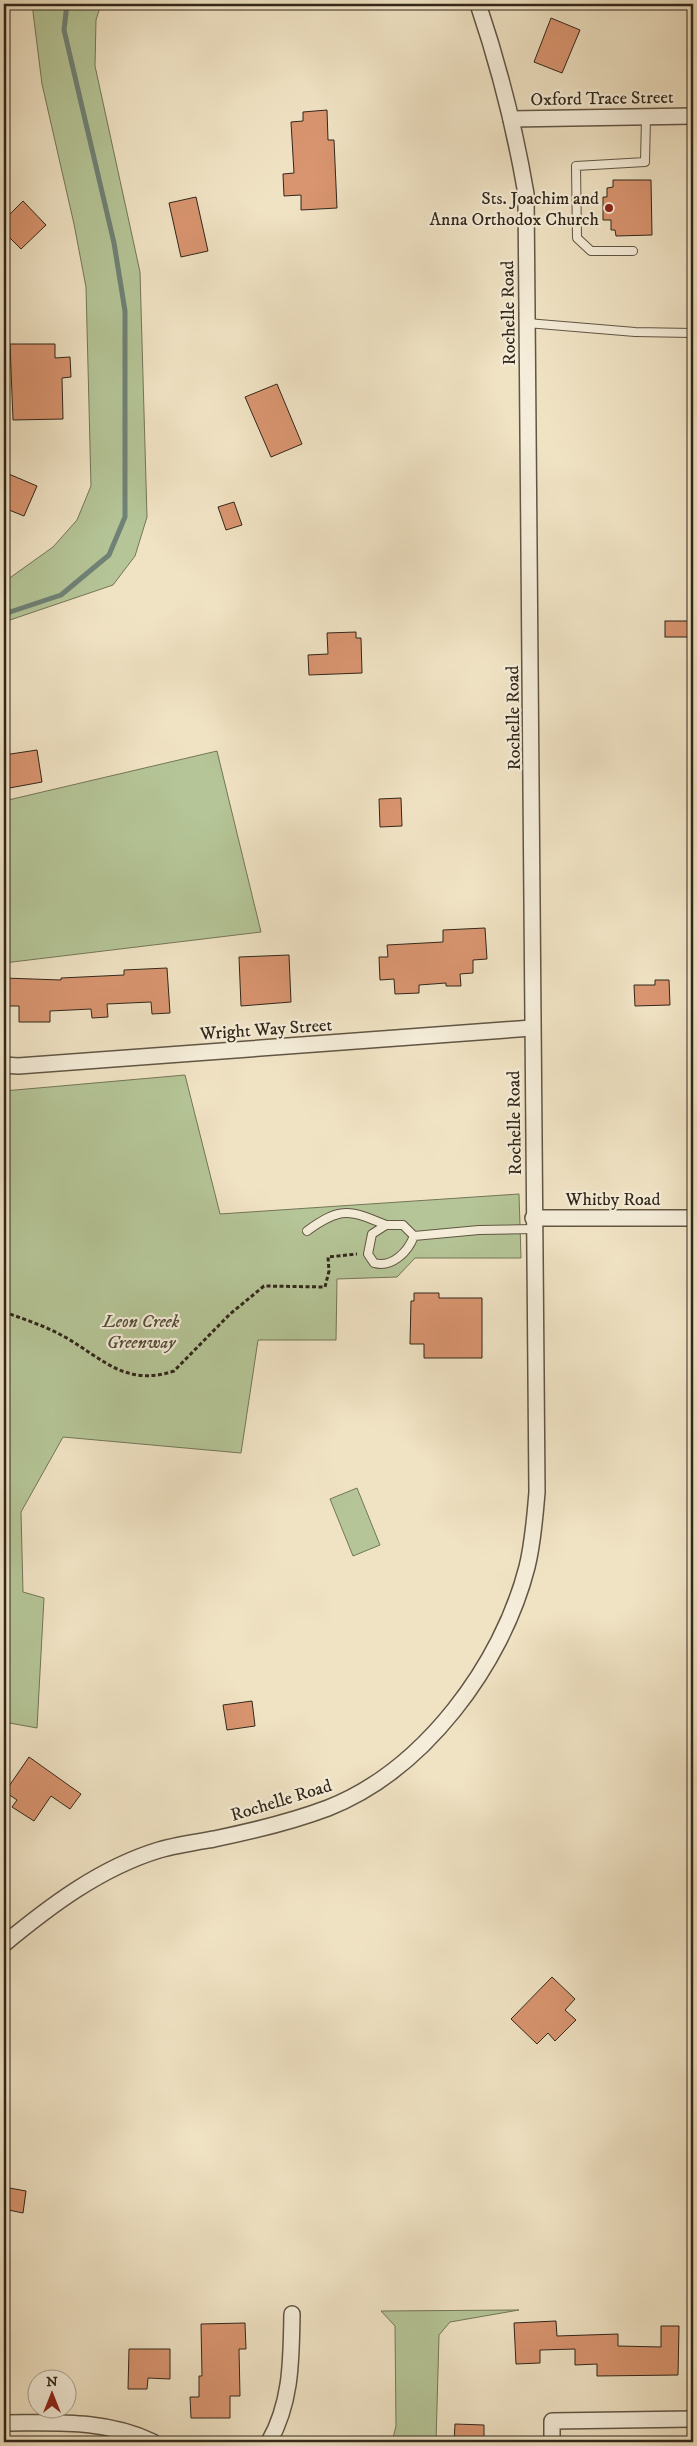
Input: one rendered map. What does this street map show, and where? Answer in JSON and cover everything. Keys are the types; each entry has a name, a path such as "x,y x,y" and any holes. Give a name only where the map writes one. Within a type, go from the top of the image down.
{"street":[{"name":"Rochelle Road","path":"4,1944 54,1904 119,1865 159,1850 261,1829 308,1815 359,1792 394,1770 426,1740 477,1679 495,1649 514,1606 527,1566 537,1492 533,1224 532,799 526,194 511,118 483,6"},
{"name":"Oxford Trace Street","path":"511,118 693,116"},
{"name":"Wright Way Street","path":"4,1065 18,1066 532,1028"},
{"name":"Whitby Road","path":"533,1224 693,1218"},
{"path":"269,2442 278,2426 288,2395 292,2314"},
{"path":"552,2442 552,2421 693,2420"},
{"path":"4,2423 82,2422 124,2431 153,2442"}],"lane":[{"path":"634,251 591,251 577,238 576,166 645,162 646,116"},
{"path":"527,323 635,332 693,333"},
{"path":"307,1231 320,1222 340,1213 355,1212 386,1225 403,1225 414,1236"},
{"path":"414,1236 533,1224"},
{"path":"386,1225 372,1234 368,1254 374,1264 382,1266 399,1257 410,1247 414,1236"}],"path":[{"path":"4,1312 64,1337 113,1367 133,1376 161,1375 174,1371 230,1314 264,1286 325,1286 328,1257 368,1254"}],"green space":[{"path":"34,4 101,4 96,20 95,66 140,272 147,517 135,556 113,585 4,622 4,582 53,547 77,520 91,486 86,287 74,224 42,84 33,12"},
{"path":"217,751 261,932 4,963 4,801"},
{"name":"Leon Creek Greenway","path":"185,1075 220,1214 519,1194 521,1258 415,1258 397,1277 337,1279 336,1340 258,1340 241,1453 63,1437 21,1512 23,1592 44,1598 37,1728 4,1722 4,1091"},
{"path":"357,1488 380,1545 353,1556 330,1499"},
{"path":"519,2310 450,2322 439,2335 436,2442 392,2442 396,2426 395,2326 381,2311"}],"building":[{"path":"551,18 580,30 562,73 534,62"},
{"path":"327,110 328,140 334,140 337,208 301,210 301,195 284,196 283,174 294,173 291,122 303,121 303,112"},
{"path":"613,180 651,180 652,235 616,236 615,230 611,230 611,220 603,220 603,197 607,197 607,188 613,187"},
{"path":"196,197 208,251 181,257 169,203"},
{"path":"23,201 46,225 21,249 4,232 4,220"},
{"path":"10,344 55,344 55,358 70,357 71,377 62,378 63,419 13,420"},
{"path":"277,384 302,444 271,457 245,397"},
{"path":"4,472 37,486 24,516 4,508"},
{"path":"234,502 242,525 226,530 218,507"},
{"path":"665,621 690,621 690,637 665,637"},
{"path":"356,632 356,638 361,638 362,673 309,675 308,655 328,654 327,633"},
{"path":"37,750 42,782 4,789 4,755"},
{"path":"401,798 402,826 380,827 379,799"},
{"path":"485,928 487,959 473,960 473,973 460,974 461,986 446,986 446,983 419,985 419,993 395,994 394,979 380,980 379,957 388,957 387,945 443,942 443,930"},
{"path":"289,955 291,1002 241,1006 239,957"},
{"path":"167,968 170,1013 152,1014 151,1002 107,1004 108,1017 92,1018 91,1009 50,1011 50,1022 19,1022 19,1006 4,1006 4,978 61,980 61,978 124,975 124,970"},
{"path":"655,980 669,980 670,1005 635,1006 634,985 655,985"},
{"path":"414,1293 439,1293 439,1298 482,1298 482,1358 424,1358 424,1344 410,1344 411,1301 414,1301"},
{"path":"252,1701 255,1726 227,1730 223,1705"},
{"path":"29,1757 81,1794 70,1809 51,1796 34,1821 12,1807 17,1800 5,1792"},
{"path":"552,1977 575,1999 565,2010 576,2020 555,2041 548,2033 537,2044 511,2019"},
{"path":"4,2187 26,2191 23,2213 4,2209"},
{"path":"556,2321 557,2336 618,2334 618,2346 661,2347 661,2326 679,2326 678,2375 597,2376 597,2364 575,2365 575,2349 540,2350 540,2363 516,2364 514,2323"},
{"path":"245,2323 246,2349 239,2349 240,2396 230,2396 230,2418 191,2418 190,2397 199,2397 199,2376 202,2376 201,2324"},
{"path":"129,2349 170,2349 170,2379 148,2378 147,2389 128,2389"},
{"path":"455,2424 484,2425 484,2442 454,2442"}],"waterway":[{"path":"4,614 61,595 109,555 125,517 125,311 114,243 64,30 67,4"}],"place":[{"name":"Sts. Joachim and Anna Orthodox Church","path":"609,208"}]}
